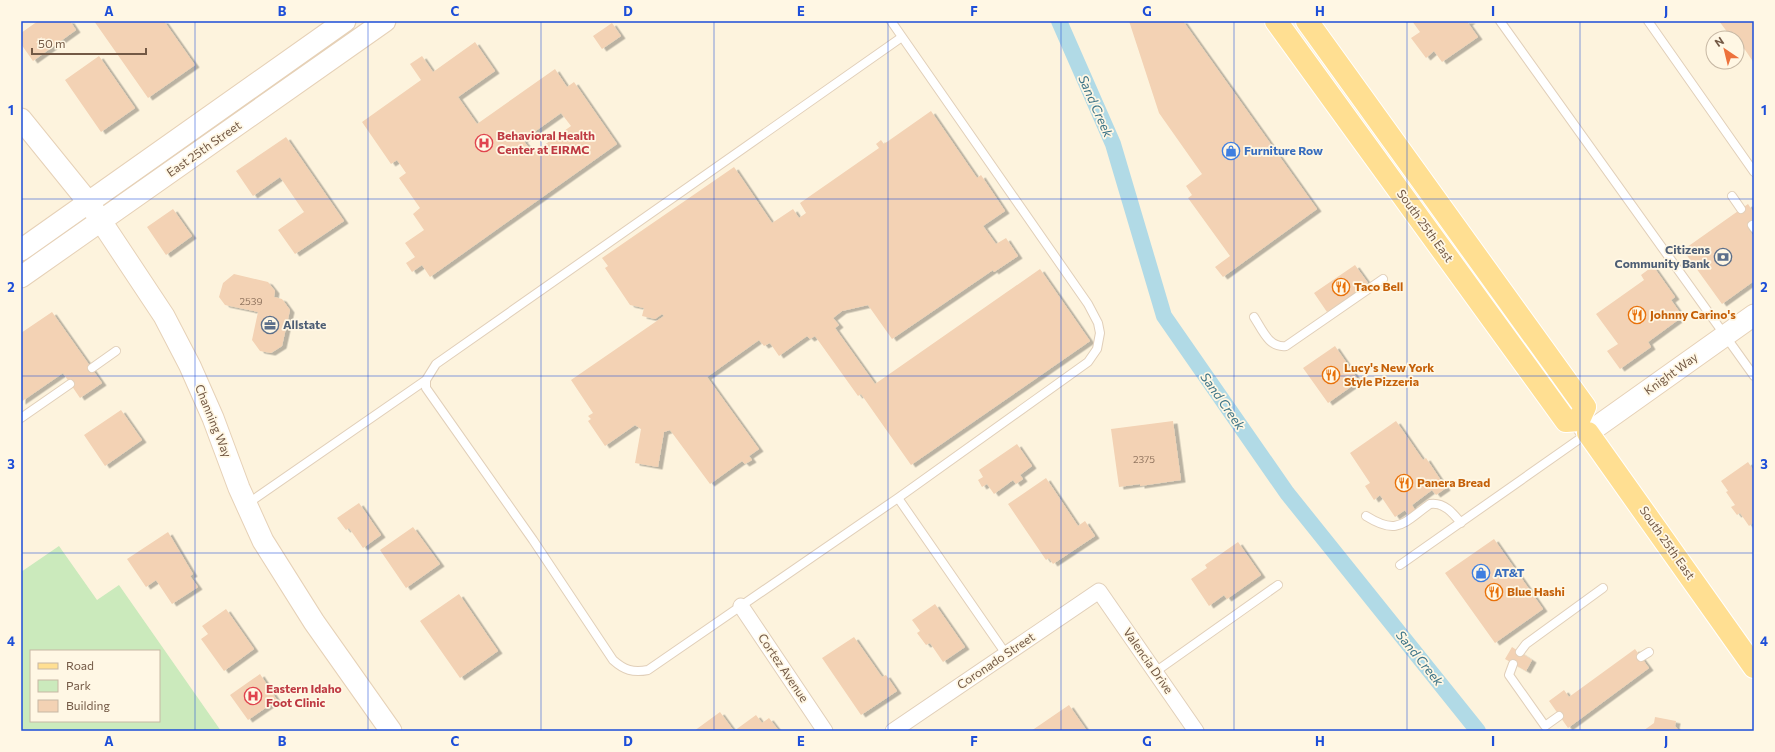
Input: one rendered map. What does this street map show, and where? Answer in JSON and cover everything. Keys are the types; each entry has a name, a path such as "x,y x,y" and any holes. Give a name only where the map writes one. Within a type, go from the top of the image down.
{"main road":[{"name":"South 25th East","path":"1276,21 1566,421 1584,426"},
{"name":"South 25th East","path":"1307,21 1585,407 1584,426 1754,668"},
{"path":"1357,132 1377,118"}],"street":[{"name":"East 25th Street","path":"21,250 345,21"},
{"name":"East 25th Street","path":"21,277 386,21"},
{"name":"Channing Way","path":"21,119 89,203 164,316 181,346 213,418 263,541 308,614 391,731"},
{"name":"Knight Way","path":"1584,426 1725,336 1754,315"},
{"name":"Coronado Street","path":"893,731 1099,591"},
{"name":"Valencia Drive","path":"1099,591 1196,731"},
{"name":"Cortez Avenue","path":"741,606 825,731"}],"lane":[{"path":"426,380 426,388 533,540 613,660 622,668 637,672 648,670 898,498 1088,362 1097,349 1100,333 1098,323 1069,276 891,21"},
{"path":"1500,21 1754,376"},
{"path":"1648,21 1754,172"},
{"path":"247,504 426,380 436,364 902,37"},
{"path":"1732,196 1741,209"},
{"path":"1254,317 1272,344 1278,347 1286,346 1383,278"},
{"path":"92,368 116,351"},
{"path":"21,418 70,384"},
{"path":"1400,565 1461,523 1584,426"},
{"path":"898,498 1006,654"},
{"path":"1366,516 1378,524 1391,527 1400,525 1430,504 1435,503 1443,505 1452,512 1461,523"},
{"path":"1155,672 1278,585"},
{"path":"1520,652 1526,644 1603,588"},
{"path":"1642,657 1649,652"},
{"path":"1513,664 1509,675 1545,726 1559,716"}],"green space":[{"path":"59,546 97,600 119,585 221,731 21,731 21,572"}],"building":[{"path":"38,21 70,21 76,30 33,61 21,44 21,33"},
{"path":"94,21 164,21 195,65 148,98"},
{"path":"1129,21 1183,21 1317,209 1223,277 1215,267 1230,256 1188,198 1192,195 1186,186 1202,174 1159,113"},
{"path":"1412,21 1471,21 1468,23 1478,37 1442,62 1434,51 1426,58 1411,38 1420,32"},
{"path":"1719,21 1754,21 1754,63 1745,50 1745,30 1726,30"},
{"path":"612,23 621,36 602,49 593,36"},
{"path":"475,42 495,71 458,97 477,124 555,69 567,87 574,82 617,144 430,277 422,265 412,272 406,263 415,257 405,243 424,230 413,214 420,208 399,178 406,173 397,160 391,164 362,122 421,80 410,64 422,56 433,72","holes":["561,113 571,126 533,153 523,140"]},
{"path":"99,56 135,108 101,132 65,80"},
{"path":"931,111 977,178 981,175 1005,211 983,226 996,244 1006,238 1018,256 994,272 993,270 892,339 868,305 842,311 833,318 839,325 835,328 875,384 1040,269 1090,341 911,465 861,394 858,396 815,336 810,339 807,336 779,356 770,343 764,346 759,340 707,377 759,449 749,456 752,460 745,464 742,461 710,484 670,430 664,432 658,467 635,463 641,429 635,425 605,446 588,421 591,419 588,416 593,413 571,380 664,316 662,314 655,319 642,316 644,308 630,305 605,268 608,266 602,258 734,167 772,223 793,209 799,218 806,213 800,203 879,148 876,144 881,140 884,144"},
{"path":"286,137 344,221 295,254 278,230 304,212 280,177 253,196 236,171"},
{"path":"1748,204 1754,213 1754,224 1748,228 1754,237 1754,281 1722,304 1683,250"},
{"path":"173,209 192,236 166,255 147,227"},
{"path":"1355,265 1368,283 1327,312 1314,293"},
{"path":"1653,266 1675,297 1671,300 1681,314 1676,317 1678,320 1648,342 1651,347 1620,369 1607,351 1618,344 1596,314 1644,280 1641,275"},
{"path":"234,274 268,282 275,291 274,297 282,299 290,310 282,346 271,353 260,351 252,340 258,312 225,305 219,297 223,283"},
{"path":"52,312 102,383 80,398 63,373 21,402 21,333"},
{"path":"1335,346 1359,381 1328,403 1303,368"},
{"path":"121,410 142,440 105,466 84,435"},
{"path":"1173,421 1181,480 1140,486 1140,484 1119,487 1111,429"},
{"path":"1396,421 1423,460 1426,458 1446,488 1436,495 1432,490 1412,505 1415,510 1408,515 1405,510 1395,517 1380,495 1374,500 1365,486 1370,483 1350,453"},
{"path":"1017,444 1032,466 1020,475 1023,479 1016,484 1013,480 994,494 987,484 982,487 978,480 983,477 979,470"},
{"path":"1748,462 1754,471 1754,522 1749,526 1740,513 1737,515 1731,507 1735,505 1726,492 1728,491 1721,481"},
{"path":"1046,478 1078,526 1085,521 1095,536 1053,564 1049,558 1046,560 1008,504"},
{"path":"359,503 381,535 363,548 349,528 346,530 337,518"},
{"path":"413,527 440,564 406,588 380,550"},
{"path":"168,532 193,574 190,576 198,587 172,604 156,580 146,587 127,559"},
{"path":"1494,539 1543,609 1495,643 1445,573"},
{"path":"1238,542 1261,575 1227,599 1224,595 1209,606 1191,579 1207,568 1205,565"},
{"path":"459,594 498,651 460,678 420,621"},
{"path":"935,604 965,647 943,662 930,643 926,645 917,633 920,631 912,620"},
{"path":"226,609 254,649 224,671 201,639 208,634 202,626"},
{"path":"854,637 882,677 886,675 897,691 861,715 822,658"},
{"path":"1512,647 1532,660 1526,671 1505,659"},
{"path":"1635,649 1649,668 1568,728 1549,701 1564,690 1569,697"},
{"path":"260,674 277,700 248,720 230,695"},
{"path":"1069,705 1087,731 1031,731"},
{"path":"720,712 734,731 694,731"},
{"path":"756,715 762,723 769,718 779,731 734,731"},
{"path":"1655,717 1676,721 1675,726 1679,731 1643,731 1654,723"}],"waterway":[{"name":"Sand Creek","path":"1059,21 1113,144 1164,316 1287,493 1478,731"}],"place":[{"name":"Behavioral Health Center at EIRMC","path":"484,143"},
{"name":"Furniture Row","path":"1231,151"},
{"name":"Citizens Community Bank","path":"1723,257"},
{"name":"Taco Bell","path":"1341,287"},
{"name":"Johnny Carino's","path":"1637,315"},
{"name":"Allstate","path":"270,325"},
{"name":"Lucy's New York Style Pizzeria","path":"1331,375"},
{"name":"Panera Bread","path":"1404,483"},
{"name":"AT&T","path":"1481,573"},
{"name":"Blue Hashi","path":"1494,592"},
{"name":"Eastern Idaho Foot Clinic","path":"253,696"}]}
